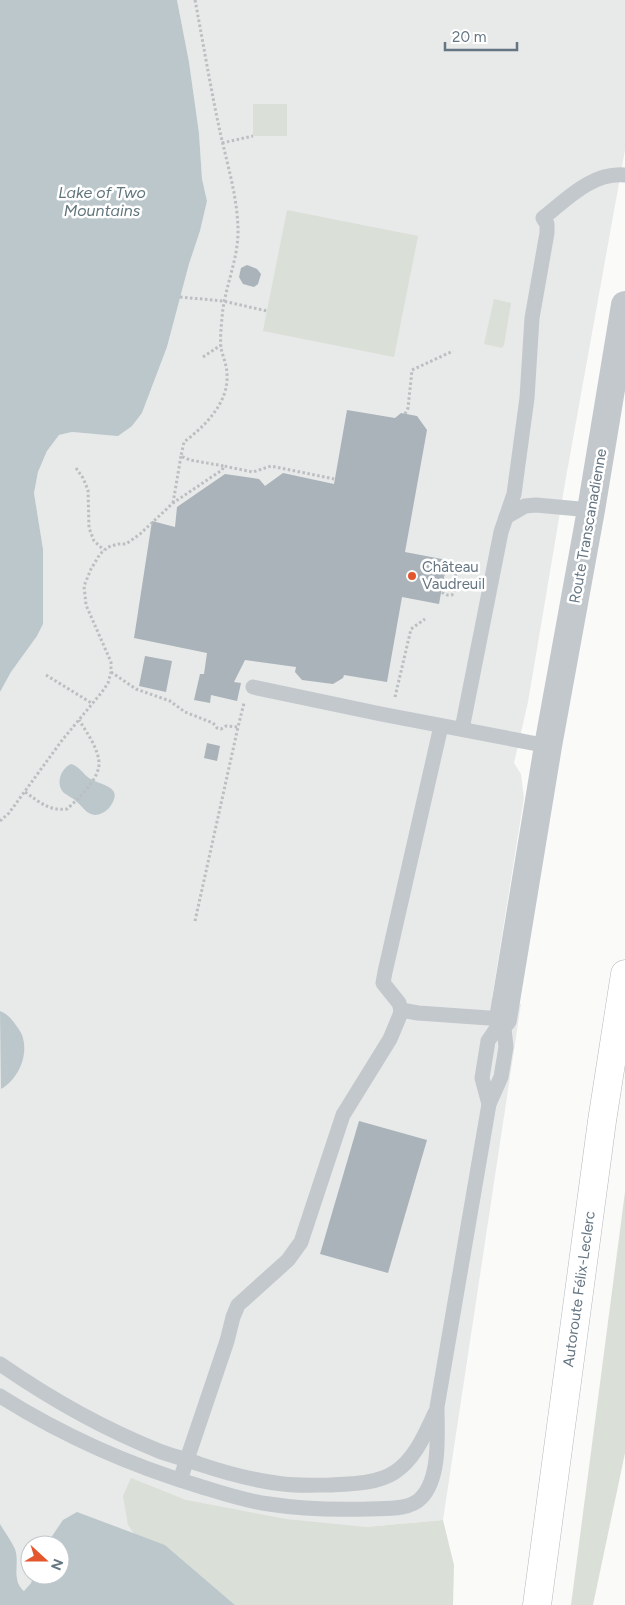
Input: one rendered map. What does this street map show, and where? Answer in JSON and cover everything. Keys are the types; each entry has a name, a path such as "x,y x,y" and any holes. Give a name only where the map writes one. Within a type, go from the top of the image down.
{"highway":[{"name":"Autoroute Félix-Leclerc","path":"537,1605 602,1121 625,974"}],"street":[{"name":"Route Transcanadienne","path":"503,1019 548,746 591,510 625,305"}],"lane":[{"path":"462,729 501,532 514,494 527,398 532,318 547,233 547,224 543,218 594,180 610,175 625,175"},
{"path":"506,517 525,506 536,505 591,510"},
{"path":"253,687 548,746"},
{"path":"180,1480 238,1305 288,1260 300,1242 343,1115 390,1039 401,1010 399,1003 383,983 441,726"},
{"path":"0,1396 89,1445 180,1480 231,1496 267,1504 302,1508 401,1507 418,1502 423,1497 432,1479 437,1455 438,1407 489,1104 501,1077 506,1047 503,1019 401,1010"},
{"path":"602,1121 625,1064"},
{"path":"0,1364 34,1386 97,1421 160,1451 240,1476 284,1484 339,1485 384,1478 395,1472 415,1452 438,1407"}],"path":[{"path":"173,503 184,442 201,429 223,396 227,374 220,345 223,301 237,245 238,230 237,209 222,142 195,0"},
{"path":"222,142 253,136"},
{"path":"180,297 223,301 267,311"},
{"path":"204,357 220,345"},
{"path":"404,414 408,408 412,370 453,351"},
{"path":"181,456 190,460 253,472 271,466 334,479"},
{"path":"0,821 9,813 63,739 93,704 108,682 111,662 86,605 84,595 84,586 100,554 108,547 126,544 140,534 173,503 222,470 224,466"},
{"path":"76,468 88,490 89,528 94,541 104,550"},
{"path":"444,572 454,572 457,576 458,585 452,595 441,592 444,572"},
{"path":"458,585 466,585"},
{"path":"398,681 411,629 425,619"},
{"path":"111,672 136,689 170,701 185,712 213,723 218,728 221,729 226,726 238,728"},
{"path":"46,675 93,704"},
{"path":"195,921 248,686 253,687"},
{"path":"25,792 45,806 56,810 67,809 95,778 99,764 96,753 89,737 78,720"}],"shaded area":[{"path":"177,0 625,0 625,150 528,702 514,763 521,774 524,798 492,998 521,1004 443,1520 365,1527 235,1605 165,1545 118,1529 68,1535 20,1535 20,1585 29,1585 24,1591 20,1588 17,1579 15,1550 0,1524 0,692 43,624 43,549 34,493 38,472 47,451 59,435 72,432 99,434 132,426 142,413 167,347 207,201 202,179 199,133 189,62"},
{"path":"253,104 287,104 287,136 253,136"},
{"path":"287,210 418,236 394,357 263,331"},
{"path":"494,299 511,303 502,348 484,344"},
{"path":"625,1192 625,1453 593,1605 571,1605"},
{"path":"131,1478 186,1500 286,1519 365,1527 443,1520 454,1565 453,1605 235,1605 165,1545 135,1535 128,1525 123,1496"}],"water":[{"name":"Lake of Two Mountains","path":"0,0 177,0 189,62 199,133 202,179 207,201 167,347 142,413 132,426 118,436 72,432 59,435 47,451 38,472 34,493 43,549 43,624 0,692"},
{"path":"71,764 89,778 113,791 115,795 114,801 106,811 97,815 89,813 61,789 60,777 64,769"},
{"path":"0,1011 9,1016 19,1029 24,1045 23,1060 17,1073 1,1089"},
{"path":"77,1512 165,1545 235,1605 0,1605 0,1524 15,1549 18,1582 24,1591 29,1585 70,1585 70,1535 53,1535 63,1520"}],"building":[{"path":"247,265 257,269 261,274 258,284 254,287 243,284 239,277 241,268"},
{"path":"347,410 395,418 401,413 417,416 427,430 405,552 447,560 439,604 402,597 387,682 344,675 343,678 333,684 302,680 295,672 296,667 245,660 234,682 241,683 237,701 211,695 210,703 194,700 200,674 204,674 207,653 134,638 152,521 175,527 177,507 225,474 259,479 265,486 283,473 334,484"},
{"path":"145,656 172,661 166,692 139,686"},
{"path":"207,743 220,746 217,761 204,758"},
{"path":"359,1121 427,1140 388,1273 320,1254"}],"place":[{"name":"Château Vaudreuil","path":"412,576"}]}
